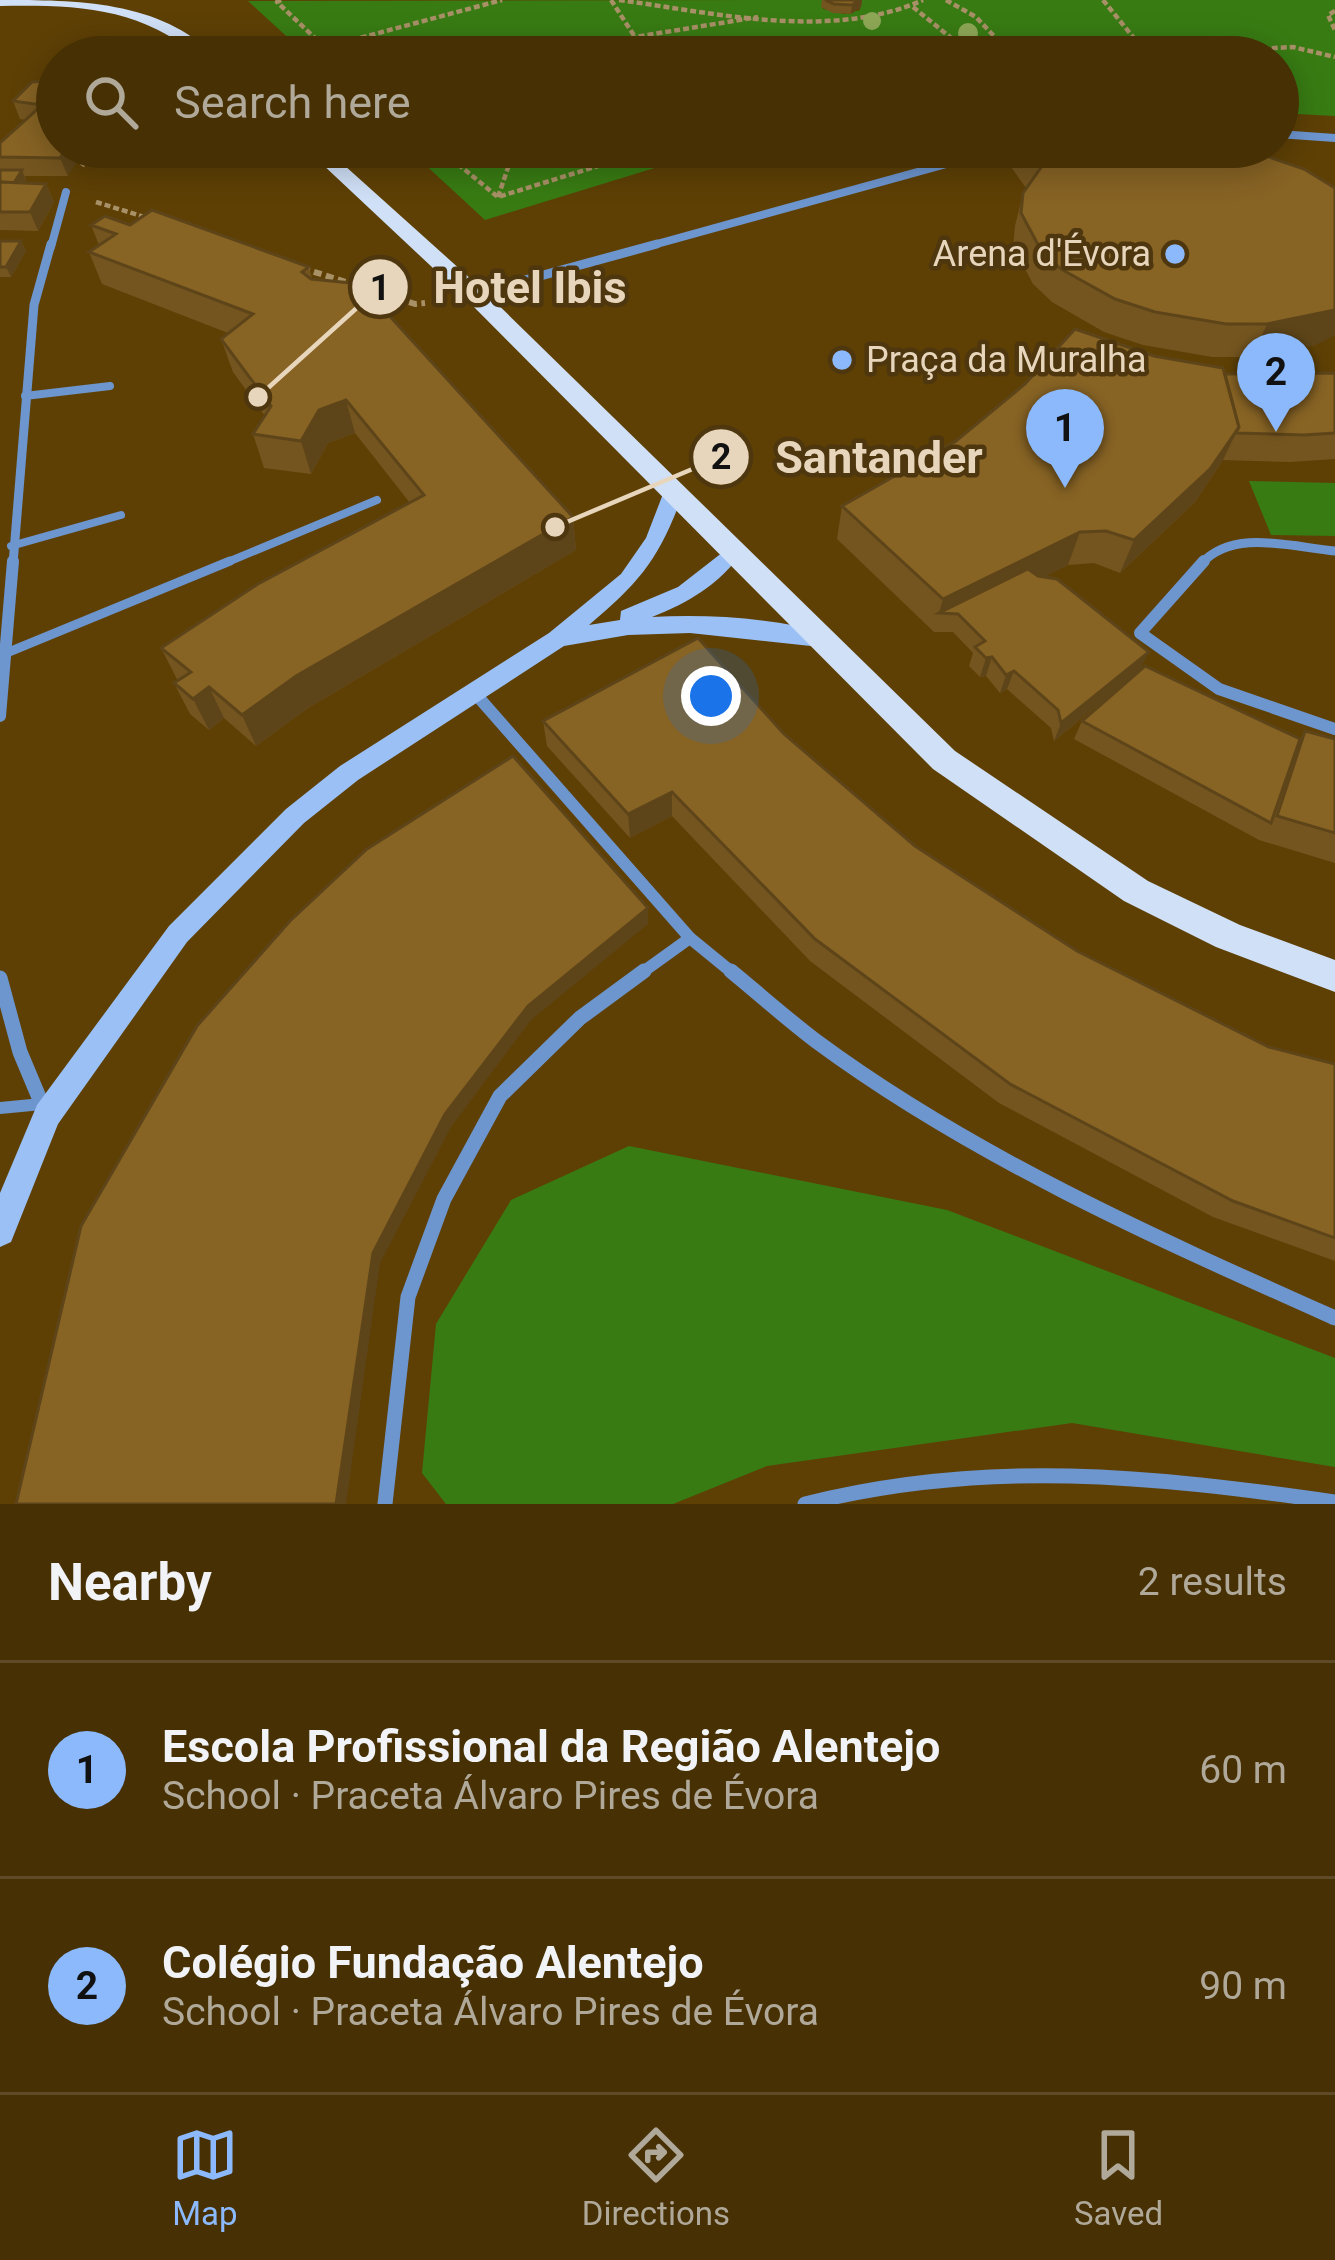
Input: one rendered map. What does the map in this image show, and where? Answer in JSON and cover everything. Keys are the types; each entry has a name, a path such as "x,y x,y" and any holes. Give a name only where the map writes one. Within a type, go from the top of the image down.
{"main road":[{"path":"0,4 85,0 174,28 183,36"},
{"path":"174,4 174,28"},
{"path":"336,168 474,294 944,760 1136,891 1228,936 1335,976"}],"street":[{"path":"1299,135 1335,138"},
{"path":"474,294 932,168"},
{"path":"0,716 34,305 66,192"},
{"path":"0,1231 44,1110 178,934 243,866 349,773 557,639 629,579 656,539 673,494"},
{"path":"1335,550 1235,542 1216,547 1140,633 1219,689 1335,729"},
{"path":"557,639 685,595 711,577 732,552"},
{"path":"557,639 623,625 682,621 820,639"},
{"path":"473,691 690,938 817,1042 968,1138 1190,1253 1335,1318"},
{"path":"385,1504 407,1297 455,1178 500,1096 580,1018 690,938"},
{"path":"0,978 20,1052 44,1110"},
{"path":"805,1504 845,1492 999,1472 1136,1474 1335,1502"}],"lane":[{"path":"25,396 110,386"},
{"path":"4,654 376,500"},
{"path":"11,546 121,515"},
{"path":"0,1108 44,1110"}],"path":[{"path":"281,0 277,2 314,36"},
{"path":"367,36 502,0"},
{"path":"615,0 847,22 913,7 923,0"},
{"path":"615,0 633,36"},
{"path":"946,0 976,17 994,36"},
{"path":"1103,0 1132,36"},
{"path":"913,7 949,36"},
{"path":"1335,11 1328,15 1335,30"},
{"path":"646,36 773,14"},
{"path":"1299,48 1335,57"},
{"path":"463,168 498,197"},
{"path":"498,197 508,168"},
{"path":"498,197 591,168"},
{"path":"66,192 153,220"},
{"path":"284,262 415,304 474,294"}],"green space":[{"path":"825,0 823,9 845,14 860,10 859,0 1335,0 1335,116 1299,114 1299,36 286,36 248,1"},
{"path":"429,168 655,168 485,220"},
{"path":"1249,481 1335,483 1335,536 1271,535"},
{"path":"629,1146 947,1210 1335,1358 1335,1467 1072,1423 767,1466 673,1504 446,1504 422,1473 436,1324 511,1200"}],"building":[{"path":"825,0 859,0 852,5"},
{"path":"36,82 36,104 13,101"},
{"path":"36,110 36,158 0,157 0,143"},
{"name":"Arena d'Évora","path":"1041,168 1304,169 1335,188 1335,310 1267,324 1226,324 1155,312 1115,299 1061,269 1042,252 1021,213 1023,193"},
{"path":"0,170 22,170 14,183 0,182"},
{"path":"0,182 46,184 30,212 0,212"},
{"path":"152,210 309,267 302,272 311,279 351,283 362,307 374,315 385,311 573,517 296,676 242,715 209,687 193,699 174,683 191,672 161,648 258,584 424,495 346,400 319,410 301,441 253,434 271,406 221,339 253,314 89,252 116,234 91,225 105,216 130,225"},
{"path":"0,241 21,241 6,267 0,267"},
{"path":"1075,329 1154,356 1223,368 1239,427 1210,469 1134,540 1106,531 1080,532 943,599 842,506 956,441 1025,384"},
{"path":"1335,373 1335,433 1236,433 1239,427 1225,374"},
{"path":"1028,569 1057,579 1149,652 1061,723 1058,710 1014,671 1006,675 992,657 986,658 975,647 985,641 958,614 939,613"},
{"path":"698,638 784,734 915,846 1077,951 1269,1047 1335,1064 1335,1238 1233,1201 1010,1084 815,939 672,792 628,814 543,721"},
{"path":"1145,666 1300,739 1271,823 1082,721"},
{"path":"1305,731 1335,739 1335,833 1277,816"},
{"path":"513,756 648,908 528,1006 445,1114 373,1253 336,1504 16,1504 81,1226 197,1026 290,921 367,849"}],"place":[{"name":"Arena d'Évora","path":"1175,254"},
{"name":"Praça da Muralha","path":"842,360"},
{"name":"Hotel Ibis","path":"258,397"},
{"name":"Colégio Fundação Alentejo","path":"1276,432"},
{"name":"Escola Profissional da Região Alentejo","path":"1065,488"},
{"name":"Santander","path":"555,527"}]}
